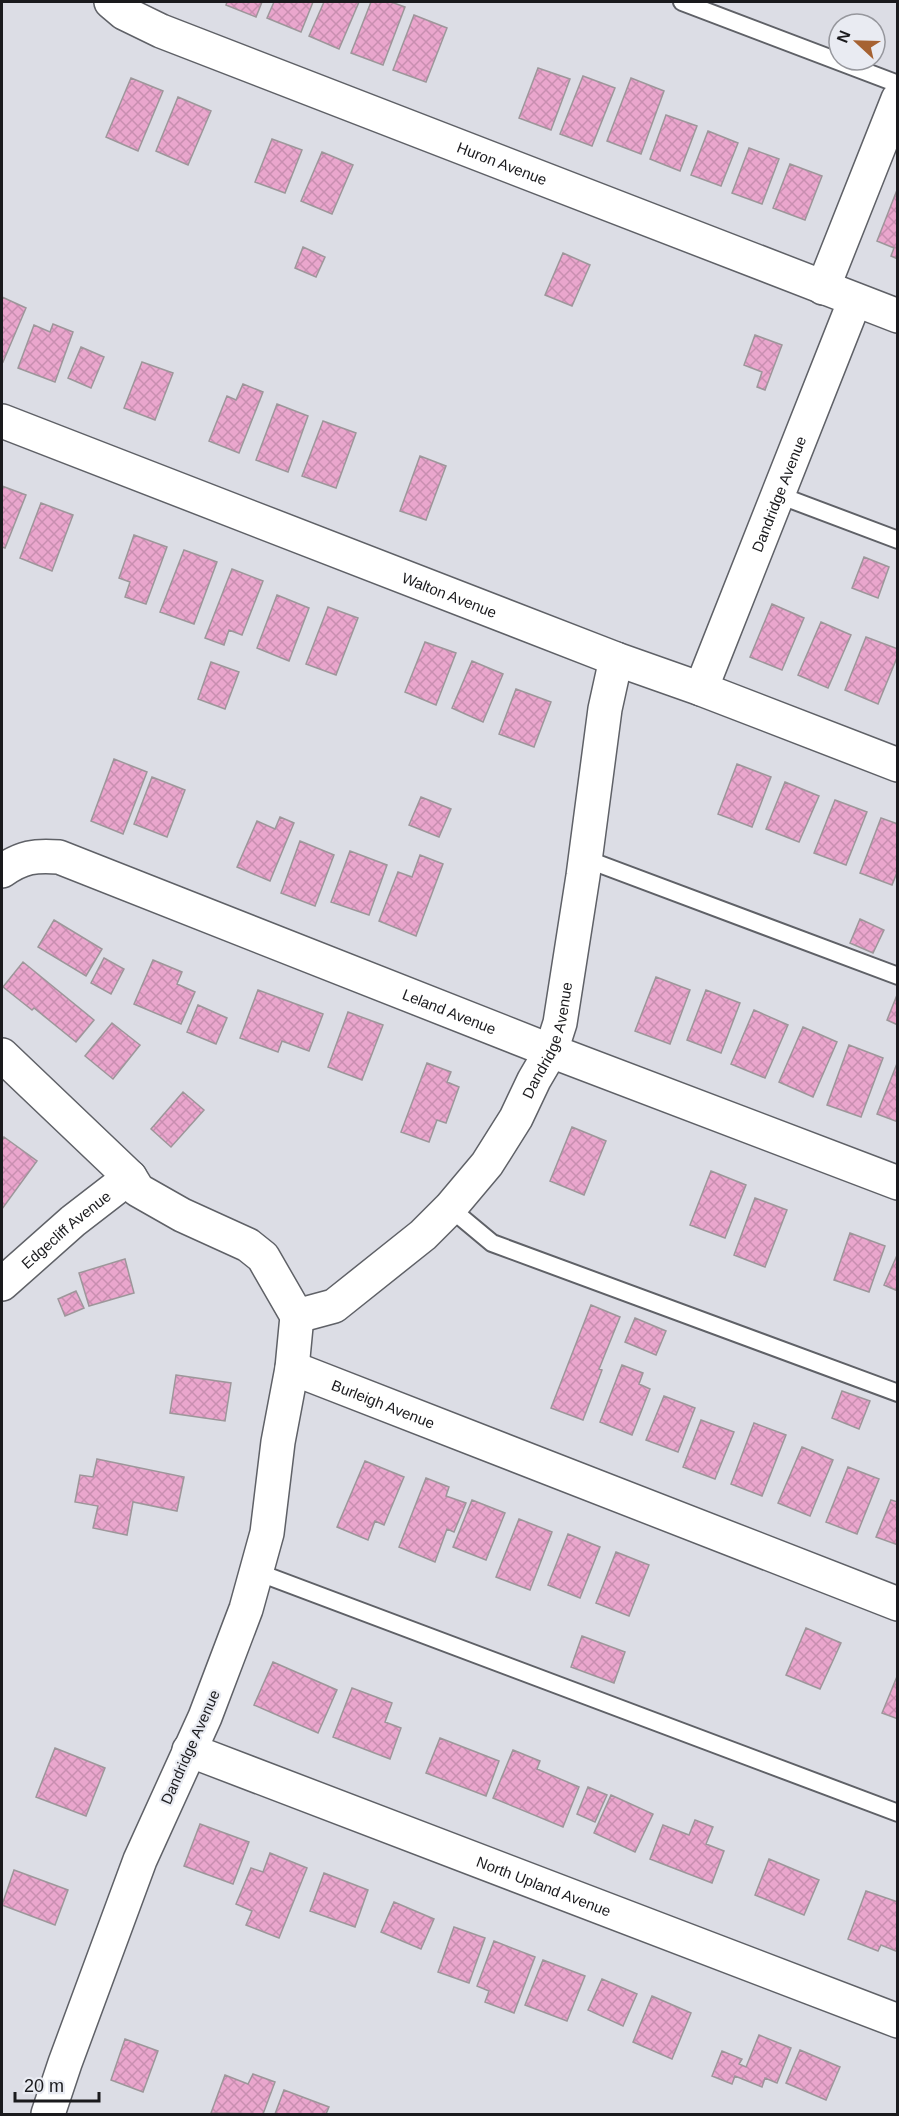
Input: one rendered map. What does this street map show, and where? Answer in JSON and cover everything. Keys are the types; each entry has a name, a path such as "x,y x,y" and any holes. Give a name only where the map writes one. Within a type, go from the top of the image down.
{"street":[{"name":"Huron Avenue","path":"111,2 124,14 161,31 897,316"},
{"path":"824,288 897,99"},
{"name":"Dandridge Avenue","path":"700,689 855,300"},
{"name":"Walton Avenue","path":"2,421 616,659 897,765"},
{"name":"Dandridge Avenue","path":"297,1316 334,1306 423,1235 450,1208 487,1164 516,1118 534,1080 551,1052 560,1023 586,859 605,709 616,659"},
{"name":"Leland Avenue","path":"2,871 18,860 42,856 59,857 551,1052 897,1184"},
{"path":"2,1055 130,1177 138,1190 182,1215 248,1245 263,1257 297,1316 292,1368"},
{"name":"Edgecliff Avenue","path":"2,1284 73,1221 130,1177"},
{"name":"Dandridge Avenue","path":"52,2113 64,2063 140,1860 205,1717 242,1620 267,1533 278,1442 292,1368"},
{"name":"Burleigh Avenue","path":"292,1368 897,1604"},
{"name":"North Upland Avenue","path":"189,1750 897,2021"}],"lane":[{"path":"682,2 897,84"},
{"path":"776,494 897,540"},
{"path":"586,859 897,976"},
{"path":"450,1208 492,1243 897,1393"},
{"path":"257,1572 897,1813"}],"building":[{"path":"227,2 262,2 256,17 226,5"},
{"path":"274,2 313,2 301,32 267,18"},
{"path":"324,2 359,2 339,49 309,36"},
{"path":"371,2 391,2 405,7 383,65 351,53"},
{"path":"414,15 447,28 426,82 393,70"},
{"path":"538,68 570,79 551,130 519,118"},
{"path":"583,76 615,88 592,146 560,134"},
{"path":"131,78 163,91 138,151 106,137"},
{"path":"631,78 664,91 641,154 607,141"},
{"path":"178,97 211,111 188,165 156,151"},
{"path":"666,115 697,126 680,171 650,159"},
{"path":"708,131 738,143 721,186 691,175"},
{"path":"272,139 302,150 285,193 255,182"},
{"path":"749,148 779,159 762,204 732,193"},
{"path":"322,152 353,165 332,214 301,201"},
{"path":"790,164 822,176 805,220 773,208"},
{"path":"897,190 898,259 891,256 894,248 877,241"},
{"path":"303,247 325,257 316,277 295,268"},
{"path":"563,253 590,265 572,306 545,295"},
{"path":"2,297 26,308 3,362 2,361"},
{"path":"53,324 73,332 55,382 18,368 34,325 50,332"},
{"path":"755,335 782,345 765,390 757,387 762,372 744,365"},
{"path":"81,347 104,357 91,388 68,378"},
{"path":"142,362 173,373 155,420 124,408"},
{"path":"243,384 263,392 239,453 209,441 227,396 236,400"},
{"path":"277,404 308,416 288,472 256,460"},
{"path":"323,421 356,433 336,488 302,476"},
{"path":"420,456 446,466 426,520 400,511"},
{"path":"2,486 26,495 5,548 2,547"},
{"path":"41,503 73,515 52,571 20,558"},
{"path":"134,535 167,547 146,604 125,597 130,582 119,578"},
{"path":"184,550 217,562 194,624 160,612"},
{"path":"864,557 889,567 878,598 852,588"},
{"path":"232,569 263,581 242,635 229,630 224,645 205,638"},
{"path":"277,595 309,608 289,661 257,648"},
{"path":"772,604 804,618 782,670 750,657"},
{"path":"328,607 358,618 336,675 306,664"},
{"path":"821,622 851,635 828,688 798,675"},
{"path":"866,637 898,649 898,655 878,704 845,690"},
{"path":"425,642 456,653 436,705 405,692"},
{"path":"472,661 503,674 483,722 452,708"},
{"path":"211,662 239,672 225,709 198,699"},
{"path":"516,689 551,702 534,747 499,734"},
{"path":"114,759 147,772 123,834 91,821"},
{"path":"737,764 771,777 752,827 718,814"},
{"path":"152,777 185,790 167,837 134,824"},
{"path":"785,782 819,796 799,842 766,829"},
{"path":"421,797 451,809 439,837 409,825"},
{"path":"835,800 867,812 846,865 814,853"},
{"path":"280,817 294,823 270,881 237,867 257,821 275,829"},
{"path":"881,818 898,824 898,870 892,885 860,873"},
{"path":"300,841 334,855 315,906 281,893"},
{"path":"350,851 387,865 369,915 331,902"},
{"path":"420,855 443,864 416,936 379,921 398,872 412,877"},
{"path":"860,919 884,930 873,953 850,943"},
{"path":"54,920 102,949 86,976 38,947"},
{"path":"104,958 124,969 111,994 91,983"},
{"path":"153,960 182,972 177,984 195,992 181,1024 134,1004"},
{"path":"23,962 94,1020 76,1042 34,1008 32,1010 3,987"},
{"path":"656,977 690,990 670,1044 635,1031"},
{"path":"258,990 323,1014 309,1051 282,1041 278,1052 240,1038"},
{"path":"706,990 740,1003 721,1053 687,1040"},
{"path":"898,995 898,1025 887,1020"},
{"path":"198,1005 227,1018 216,1044 187,1032"},
{"path":"754,1010 788,1025 765,1078 731,1064"},
{"path":"348,1012 383,1025 362,1080 328,1067"},
{"path":"112,1023 140,1045 113,1079 85,1056"},
{"path":"803,1027 837,1042 813,1097 779,1082"},
{"path":"849,1045 883,1058 861,1117 827,1105"},
{"path":"898,1061 898,1122 877,1114"},
{"path":"427,1063 451,1072 447,1082 459,1087 446,1123 437,1120 429,1142 401,1132"},
{"path":"183,1092 204,1110 171,1147 151,1129"},
{"path":"572,1127 606,1141 584,1195 550,1181"},
{"path":"4,1137 37,1161 2,1209 2,1141"},
{"path":"711,1171 746,1185 725,1238 690,1225"},
{"path":"755,1198 787,1210 765,1267 734,1255"},
{"path":"850,1233 885,1246 869,1292 834,1280"},
{"path":"898,1253 898,1291 884,1285"},
{"path":"125,1259 134,1293 89,1306 79,1273"},
{"path":"76,1291 84,1308 65,1316 58,1299"},
{"path":"591,1305 620,1317 599,1369 602,1370 583,1420 551,1408"},
{"path":"635,1318 666,1331 656,1355 625,1342"},
{"path":"622,1365 643,1373 639,1384 650,1389 632,1435 600,1422"},
{"path":"176,1375 231,1383 225,1421 170,1413"},
{"path":"842,1391 870,1401 859,1429 832,1418"},
{"path":"664,1396 695,1408 678,1452 646,1440"},
{"path":"701,1420 734,1432 715,1479 683,1467"},
{"path":"754,1423 786,1435 762,1496 731,1484"},
{"path":"802,1447 833,1460 810,1516 778,1503"},
{"path":"97,1459 184,1477 177,1511 133,1502 127,1535 93,1528 98,1506 75,1502 80,1475 93,1477"},
{"path":"365,1461 404,1477 384,1525 375,1521 368,1540 337,1527"},
{"path":"848,1467 879,1479 857,1534 826,1522"},
{"path":"426,1478 449,1487 446,1496 466,1503 454,1532 447,1529 435,1562 399,1547"},
{"path":"472,1500 505,1513 486,1560 453,1547"},
{"path":"891,1500 898,1502 898,1545 876,1537"},
{"path":"519,1519 552,1532 530,1590 496,1577"},
{"path":"568,1534 600,1547 580,1598 548,1585"},
{"path":"616,1552 649,1565 629,1616 596,1603"},
{"path":"806,1628 841,1643 820,1689 786,1675"},
{"path":"582,1636 625,1652 614,1683 571,1667"},
{"path":"273,1662 337,1690 318,1733 254,1705"},
{"path":"898,1674 898,1719 882,1713"},
{"path":"352,1688 392,1703 385,1722 401,1728 390,1759 333,1737"},
{"path":"440,1738 499,1761 486,1796 426,1773"},
{"path":"55,1748 105,1768 86,1816 36,1797"},
{"path":"513,1750 540,1761 537,1769 579,1787 563,1827 493,1798"},
{"path":"588,1787 607,1795 595,1822 577,1814"},
{"path":"611,1795 653,1814 635,1852 594,1833"},
{"path":"695,1820 713,1827 706,1844 724,1851 712,1883 650,1859 663,1825 689,1835"},
{"path":"200,1824 249,1842 233,1884 184,1866"},
{"path":"270,1853 307,1868 279,1938 246,1925 252,1911 236,1904 251,1868 263,1872"},
{"path":"769,1859 819,1880 804,1915 755,1895"},
{"path":"14,1870 68,1890 55,1925 2,1905"},
{"path":"324,1873 368,1890 355,1927 310,1911"},
{"path":"866,1891 898,1902 898,1952 881,1945 878,1951 848,1939"},
{"path":"394,1902 434,1919 421,1949 381,1932"},
{"path":"454,1927 485,1938 469,1983 438,1972"},
{"path":"494,1941 535,1957 514,2013 485,2002 489,1991 477,1986"},
{"path":"543,1960 585,1976 567,2021 525,2005"},
{"path":"602,1979 637,1994 623,2026 588,2010"},
{"path":"652,1996 691,2013 672,2059 633,2042"},
{"path":"759,2035 791,2048 777,2083 765,2078 762,2087 735,2076 732,2084 712,2076 722,2051 742,2059 739,2064 746,2067"},
{"path":"125,2039 158,2051 143,2092 111,2080"},
{"path":"800,2050 840,2067 826,2100 786,2083"},
{"path":"253,2074 275,2082 263,2114 211,2113 225,2075 248,2084"},
{"path":"284,2090 329,2107 326,2114 275,2114"}]}
